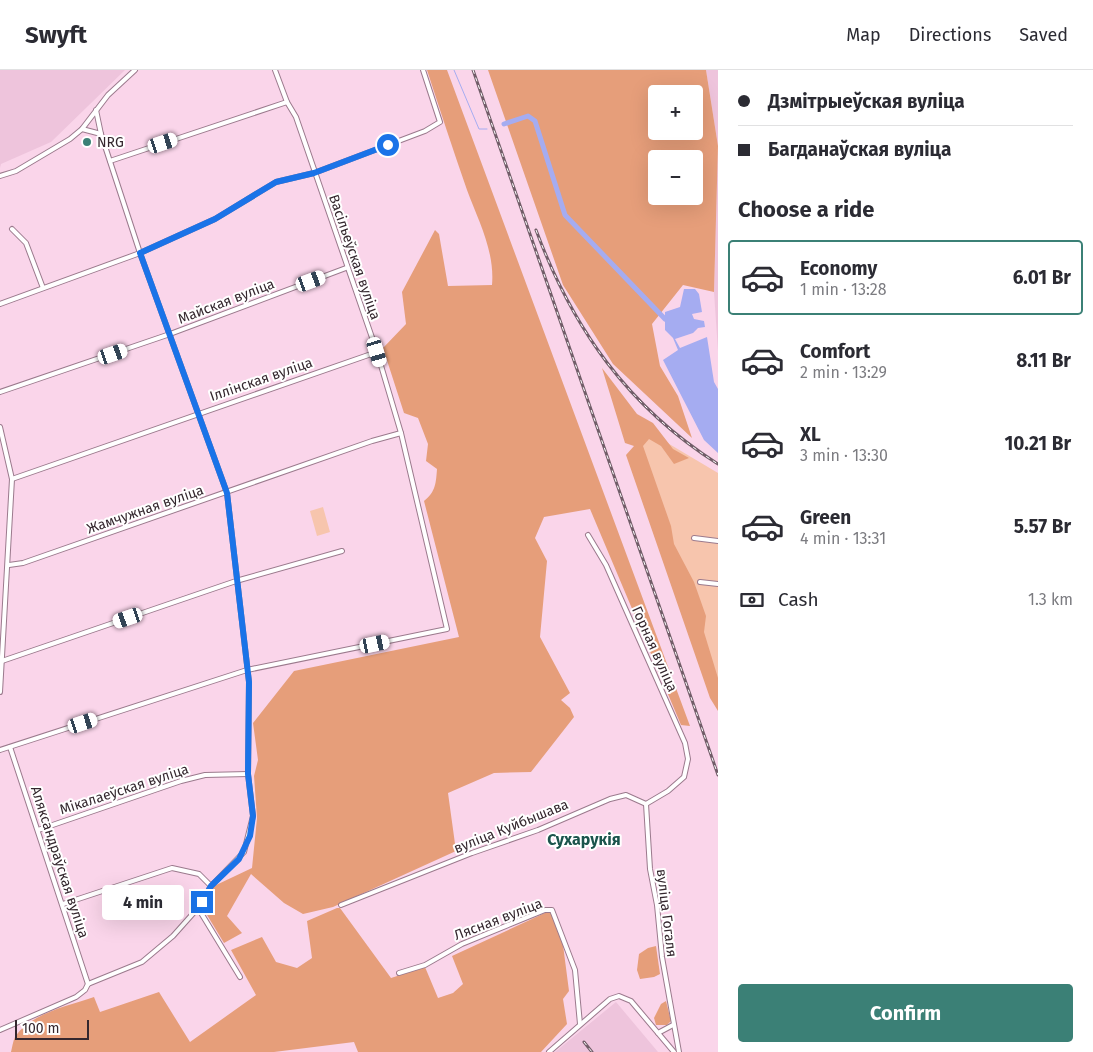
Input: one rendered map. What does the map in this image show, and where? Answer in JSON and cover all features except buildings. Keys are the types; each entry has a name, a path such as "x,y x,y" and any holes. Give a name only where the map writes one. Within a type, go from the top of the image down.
{"street":[{"path":"0,176 16,171 49,153 82,128 108,95 135,70"},
{"name":"Васільеўская вуліца","path":"247,670 447,629 402,433 377,352 346,268 296,117 287,102 275,70"},
{"path":"0,304 140,253 215,219 276,182 314,173 424,131 440,122 423,70"},
{"path":"110,161 287,102"},
{"path":"0,1030 76,997 85,990 88,984 133,967 152,956 198,908 211,886 239,859 247,844 253,816 248,774 249,682 236,581 232,517 227,493 140,253 101,134 96,110"},
{"path":"82,128 101,134"},
{"path":"12,229 26,243 43,288"},
{"name":"Майская вуліца","path":"0,392 170,334 346,268"},
{"name":"Іллінская вуліца","path":"12,479 377,352"},
{"path":"0,428 12,479 9,565 0,692"},
{"name":"Жамчужная вуліца","path":"9,565 24,563 372,441 402,433"},
{"name":"Горная вуліца","path":"588,535 606,565 685,743 688,759 684,777 668,791 646,804"},
{"path":"694,538 718,541"},
{"path":"2,661 236,581 342,551"},
{"path":"700,582 718,584"},
{"path":"0,750 247,670"},
{"name":"Аляксандраўская вуліца","path":"10,747 88,984"},
{"name":"Мікалаеўская вуліца","path":"38,830 205,774 248,774"},
{"name":"вуліца Куйбышава","path":"341,905 472,853 538,830 610,799 626,795 646,804"},
{"name":"вуліца Гогаля","path":"646,804 650,869 657,905 662,957 679,1052"},
{"path":"62,904 172,868 188,870 199,874 211,886"},
{"path":"198,908 240,977"},
{"name":"Лясная вуліца","path":"399,973 425,965 462,944 545,910 552,910 576,970 580,1024"},
{"path":"549,1052 610,999 619,996 632,1001 674,1052"},
{"path":"658,1033 673,1025"}],"shaded area":[{"path":"0,70 125,70 51,142 1,164 0,168"},
{"path":"427,70 447,70 690,726 681,725 590,509 544,517 535,538 547,561 540,637 570,693 561,700 570,708 574,717 531,772 494,773 448,793 456,851 333,907 303,914 284,903 251,874 227,916 242,933 224,943 204,910 214,886 252,868 257,818 254,776 258,760 253,723 294,671 459,637 424,501 433,490 437,469 426,461 428,444 418,418 404,413 383,348 406,324 402,292 435,230 439,234 448,286 492,285 491,260 485,236 467,190"},
{"path":"488,70 706,70 718,146 714,292 683,285 652,324 660,366 678,396 692,438 613,364 563,285"},
{"path":"706,70 718,70 718,146"},
{"path":"718,146 718,351 714,292"},
{"path":"602,368 637,414 653,423 673,449 689,458 674,464 661,446 649,439 643,446 671,526 674,544 694,582 706,616 704,632 718,678 718,711 710,698 626,455 634,446 625,443"},
{"path":"649,432 718,473 718,688 639,442"},
{"path":"323,507 330,532 317,536 310,511"},
{"path":"340,908 391,978 425,967 438,998 453,993 463,984 452,956 547,912 554,914 563,945 569,991 563,999 567,1024 541,1052 358,1052 354,1042 274,1052 11,1052 15,1037 22,1029 30,1022 51,1011 94,997 100,1012 159,992 190,1042 256,995 231,950 262,937 276,962 297,968 312,958 307,921"},
{"path":"656,946 660,974 640,979 637,970 639,954 648,948"},
{"path":"666,1001 671,1021 667,1025 656,1025 654,1018 661,1004"},
{"path":"616,1002 658,1052 555,1052"}],"water":[{"path":"684,289 695,289 699,294 702,312 692,314 694,319 704,321 705,327 698,328 693,333 675,339 680,348 707,337 714,382 718,389 718,453 704,440 663,360 678,350 673,338 665,330 665,312 680,307"}],"waterway":[{"path":"454,70 479,129 487,129"},
{"path":"504,124 528,116 535,121 565,215 665,319"}],"railway":[{"path":"473,70 718,775"},
{"path":"536,230 567,300 586,333 607,363 657,417 686,442 718,464"},
{"path":"584,1042 592,1052"}],"place":[{"name":"NRG","path":"87,142"}],"district":[{"name":"Сухарукія","path":"584,839"}],"route":[{"path":"202,902 211,886 239,859 250,836 253,816 248,774 249,682 236,581 231,509 227,493 140,253 215,219 276,182 314,173 388,145"}]}
